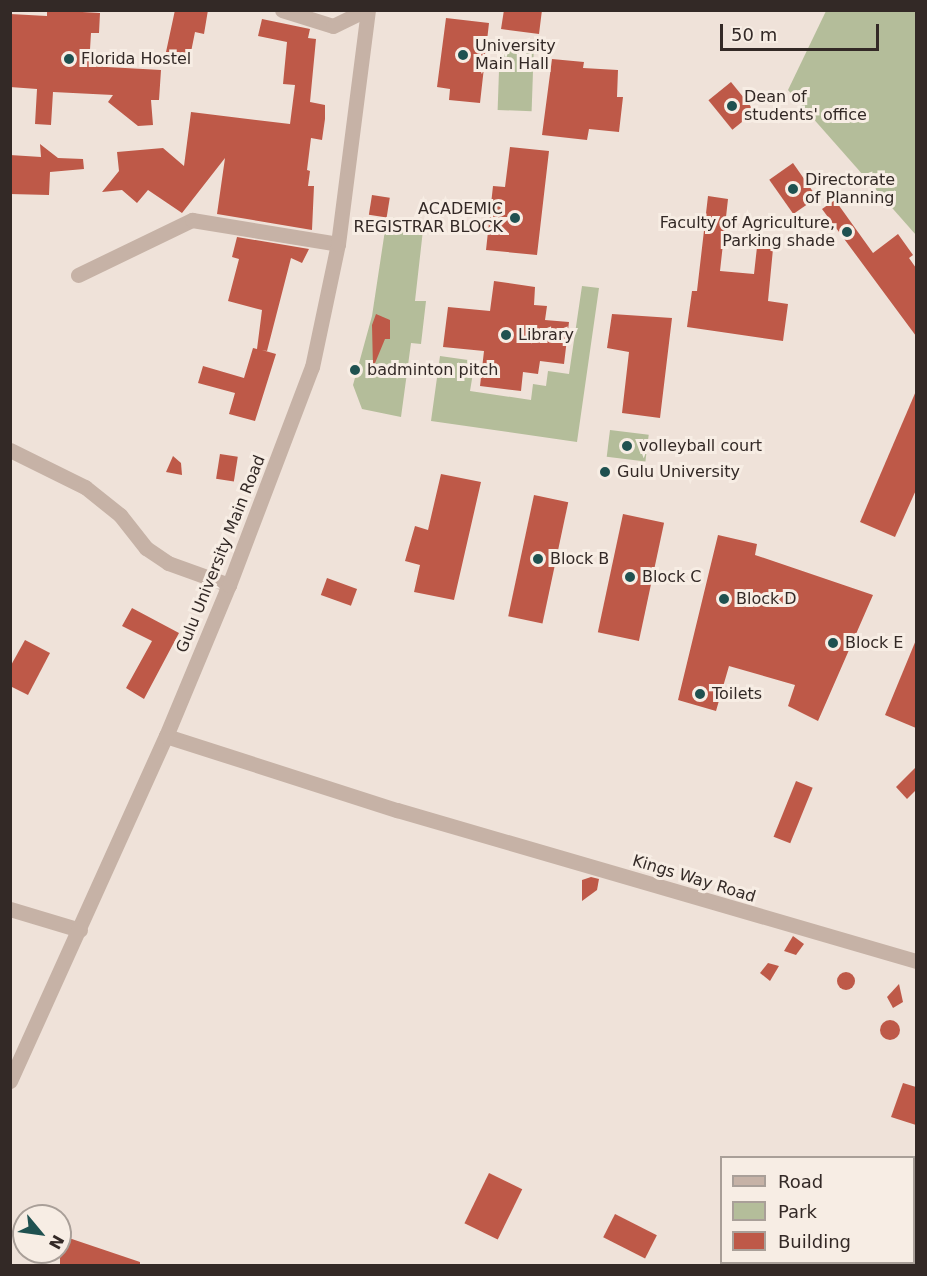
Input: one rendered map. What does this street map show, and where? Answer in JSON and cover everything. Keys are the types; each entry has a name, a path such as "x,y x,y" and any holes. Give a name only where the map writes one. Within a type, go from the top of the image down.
{"street":[{"path":"282,10 333,26 367,10"},
{"name":"Gulu University Main Road","path":"10,1082 166,736 229,585 312,367 338,244 367,10"},
{"path":"78,275 192,220 338,244"},
{"path":"10,450 85,487 120,514 146,548 168,563 229,585"},
{"name":"Kings Way Road","path":"166,736 463,828 916,961"},
{"path":"10,909 80,930"}],"green space":[{"path":"826,11 916,11 916,235 788,90"},
{"path":"500,42 534,43 532,111 498,110"},
{"path":"387,217 424,221 415,301 426,301 421,344 411,343 401,417 362,409 353,385 372,316"},
{"path":"582,286 599,288 577,442 431,421 440,356 475,361 470,391 531,400 533,384 546,386 548,371 569,374"},
{"name":"volleyball court","path":"610,430 649,435 645,462 607,457"}],"building":[{"path":"47,10 100,13 99,33 91,33 89,66 161,70 159,100 151,100 153,125 138,126 108,102 113,95 53,92 51,125 35,124 37,89 10,87 10,14 47,16"},
{"path":"175,10 208,10 204,34 195,32 190,57 166,52"},
{"path":"504,10 542,10 539,34 501,29"},
{"name":"University Main Hall","path":"446,18 489,23 480,103 449,100 450,89 437,87"},
{"path":"262,19 310,29 308,38 316,39 310,102 325,105 325,119 322,140 311,138 307,170 310,171 308,186 314,186 312,230 217,214 225,158 182,213 148,190 137,203 122,190 102,192 119,171 117,152 163,148 184,166 191,112 290,124 295,85 283,84 287,42 258,36"},
{"path":"552,59 584,62 583,68 618,70 617,97 623,97 619,132 589,129 587,140 542,135"},
{"name":"Dean of students' office","path":"731,82 755,112 732,130 708,100"},
{"path":"40,144 58,158 83,159 84,169 50,172 49,195 10,194 10,155 41,157"},
{"name":"ACADEMIC REGISTRAR BLOCK","path":"510,147 549,151 537,255 486,250 493,186 505,187"},
{"name":"Directorate of Planning","path":"793,163 817,197 793,214 769,180"},
{"path":"372,195 390,198 387,218 369,215"},
{"path":"708,196 728,199 720,271 754,274 757,247 773,249 768,301 788,304 783,341 687,327 692,291 697,291"},
{"path":"835,200 873,253 898,234 913,255 909,258 916,268 916,336 822,209"},
{"path":"237,237 309,249 302,263 291,258 267,351 262,350 276,354 255,421 229,414 235,393 198,383 203,366 244,378 253,348 257,349 262,310 228,301 239,259 232,257"},
{"name":"Library","path":"494,281 535,287 534,305 547,306 545,320 569,322 564,364 540,361 538,374 523,372 521,391 480,386 484,351 443,347 448,307 490,311"},
{"path":"376,314 390,320 390,339 385,339 373,368 372,325"},
{"path":"612,314 672,318 660,418 622,413 629,352 607,348"},
{"path":"916,391 916,490 895,537 860,522"},
{"path":"220,454 238,457 234,482 216,479"},
{"path":"173,456 181,463 182,475 166,472"},
{"path":"441,474 481,482 454,600 414,592 420,565 405,561 415,526 428,530"},
{"name":"Block B","path":"534,495 568,502 542,624 508,616"},
{"name":"Block C","path":"623,514 664,523 639,641 598,632"},
{"path":"718,535 757,544 755,555 873,595 818,721 788,706 795,685 729,666 716,711 678,700"},
{"path":"327,578 357,589 351,606 321,595"},
{"path":"132,608 179,633 144,699 126,688 152,641 122,626"},
{"path":"25,640 50,653 28,695 10,686 10,667"},
{"path":"916,640 916,728 885,715"},
{"path":"916,767 916,790 907,799 896,787"},
{"path":"796,781 813,788 790,843 774,837"},
{"path":"591,877 599,879 597,890 582,901 582,880"},
{"path":"793,936 804,944 796,955 784,951"},
{"path":"768,963 779,966 770,981 760,973"},
{"path":"846,972 852,975 855,981 852,987 846,990 840,987 837,981 840,975"},
{"path":"899,984 903,1002 893,1008 887,997"},
{"path":"890,1020 897,1023 900,1030 897,1037 890,1040 883,1037 880,1030 883,1023"},
{"path":"903,1083 916,1087 916,1125 891,1117"},
{"path":"489,1173 522,1189 498,1240 464,1223"},
{"path":"615,1214 657,1235 645,1259 603,1237"},
{"path":"72,1239 140,1262 140,1266 60,1266 60,1264 72,1264"}],"place":[{"name":"University Main Hall","path":"463,55"},
{"name":"Florida Hostel","path":"69,59"},
{"name":"Dean of students' office","path":"732,106"},
{"name":"Directorate of Planning","path":"793,189"},
{"name":"ACADEMIC REGISTRAR BLOCK","path":"515,218"},
{"name":"Faculty of Agriculture, Parking shade","path":"847,232"},
{"name":"Library","path":"506,335"},
{"name":"badminton pitch","path":"355,370"},
{"name":"volleyball court","path":"627,446"},
{"name":"Gulu University","path":"605,472"},
{"name":"Block B","path":"538,559"},
{"name":"Block C","path":"630,577"},
{"name":"Block D","path":"724,599"},
{"name":"Block E","path":"833,643"},
{"name":"Toilets","path":"700,694"}]}
